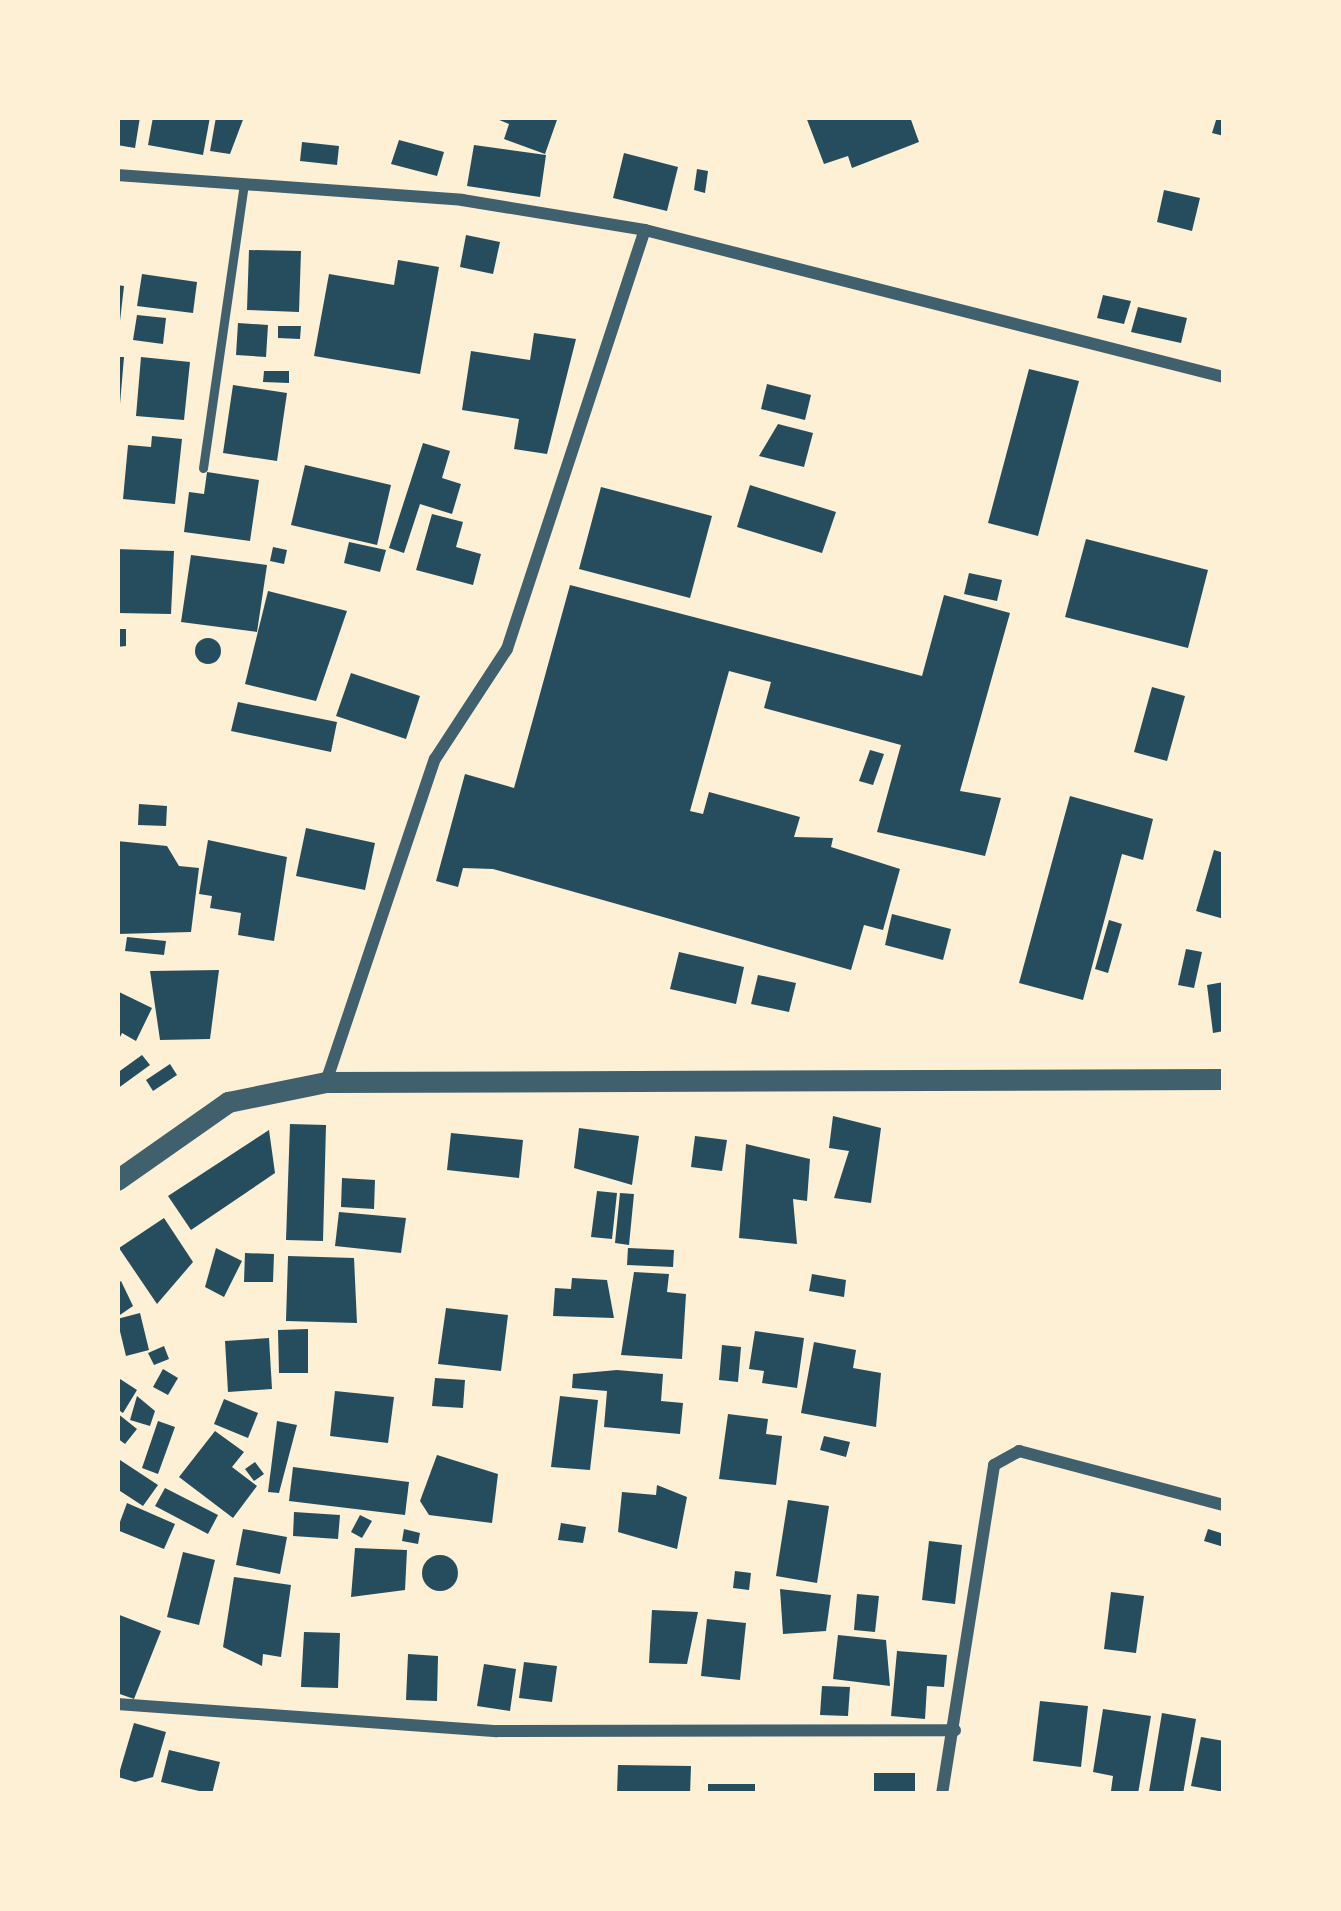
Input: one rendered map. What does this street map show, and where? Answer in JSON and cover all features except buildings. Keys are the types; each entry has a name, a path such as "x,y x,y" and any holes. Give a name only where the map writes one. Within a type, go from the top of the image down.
{"street":[{"path":"117,175 462,200 645,230 1224,377"},
{"path":"326,1082 435,760 507,649 645,230"},
{"path":"117,1180 228,1102 326,1082 1224,1079"},
{"path":"942,1794 1004,1455 1224,1505"},
{"path":"117,1704 497,1731 955,1730"}],"lane":[{"path":"203,469 244,182"}]}
